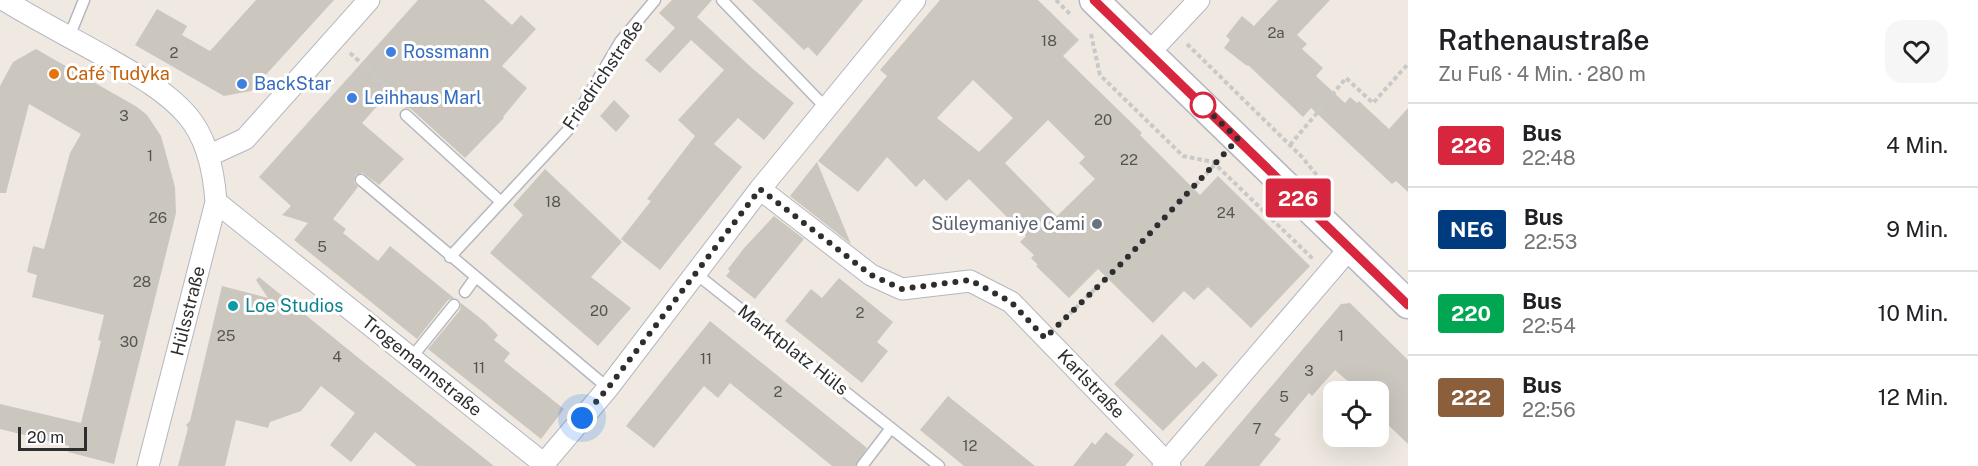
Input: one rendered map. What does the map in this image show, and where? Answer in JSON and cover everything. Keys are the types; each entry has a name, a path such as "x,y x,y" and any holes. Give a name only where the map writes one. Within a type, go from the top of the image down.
{"main road":[{"path":"1085,10 1149,53 1408,304"}],"street":[{"name":"Hülsstraße","path":"4,0 150,83 188,116 204,147 214,180 216,202 148,466"},
{"path":"204,147 245,139 369,0"},
{"path":"543,465 608,388 760,189 915,0"},
{"path":"1149,53 1199,0"},
{"name":"Karlstraße","path":"760,189 871,275 902,289 970,280 1011,302 1167,465"},
{"name":"Trogemannstraße","path":"216,202 412,357 543,465"},
{"path":"1167,465 1350,248"}],"lane":[{"path":"69,37 84,0"},
{"name":"Friedrichstraße","path":"450,257 568,129 620,42 655,0"},
{"path":"722,0 827,108"},
{"path":"406,115 500,201"},
{"path":"361,180 608,388"},
{"name":"Marktplatz Hüls","path":"695,273 939,466"},
{"path":"465,292 476,278"},
{"path":"412,357 454,305"},
{"path":"862,466 891,428"}],"path":[{"path":"1056,0 1085,10"},
{"path":"1084,27 1090,34 1100,75 1183,156 1213,162 1328,273"},
{"path":"1171,30 1203,57 1290,145 1324,185"},
{"path":"334,38 404,102 406,115"},
{"path":"1332,95 1346,78 1373,103 1408,64"},
{"path":"1290,145 1322,107"},
{"path":"1045,338 1124,261 1238,139"}],"building":[{"path":"256,0 334,0 251,91 224,96 135,45 157,9 187,26 182,35 210,51"},
{"path":"418,0 484,0 512,25 521,15 536,29 502,66 527,88 504,118 465,158 411,109 406,108 389,93 362,123 404,159 379,185 363,173 356,175 354,182 358,187 333,219 346,229 343,233 378,261 390,246 454,298 448,300 417,339 294,240 308,223 282,215 291,206 259,177"},
{"path":"672,0 712,0 697,17 794,103 764,140 738,118 714,144 742,167 660,270 621,239 651,201 647,199 695,136 678,120 724,70 691,40 660,73 645,60 675,28 659,13"},
{"path":"752,0 863,0 817,56 808,47 804,50"},
{"path":"940,0 1038,0 1079,40 1063,56 1142,133 1140,135 1200,195 1218,176 1310,266 1251,328 1208,287 1194,300 1184,291 1153,323 1098,269 1069,298 1036,266 1038,265 1031,258 1034,255 1020,242 1026,236 969,179 946,201 924,179 916,187 887,157 858,192 818,161 887,76 880,70","holes":["973,80 1013,118 979,152 937,118","1048,120 1085,157 1079,163 1095,179 1057,216 1005,163"]},
{"path":"1278,0 1330,0 1297,35 1307,44 1302,49 1323,68 1316,76 1345,103 1350,97 1357,103 1359,101 1389,129 1408,108 1408,192 1396,181 1392,184 1311,108 1303,117 1248,65 1224,48 1230,40 1226,36 1242,16 1254,26"},
{"path":"36,49 147,115 161,136 175,187 176,213 114,464 68,452 69,446 0,429 0,404 81,423 101,341 98,340 104,315 32,297 37,275 27,272 33,246 44,249 70,153 81,134 29,104 6,193 0,193 0,86 13,62"},
{"path":"614,100 630,116 616,132 600,116"},
{"path":"817,162 851,244 790,196"},
{"path":"545,169 622,242 591,277 631,308 598,346 490,253 523,215 513,205"},
{"path":"774,216 804,239 755,299 726,276 730,271 728,269 745,247"},
{"path":"259,277 494,466 417,466 375,432 351,462 330,445 355,413 321,386 301,411 270,422 268,428 236,420 225,466 178,466 188,428 186,425 190,421 222,286 268,298 256,280"},
{"path":"839,278 893,322 877,342 888,351 862,383 785,321 811,289 822,298"},
{"path":"461,303 498,335 494,340 510,353 504,361 564,409 541,439 428,349 460,310"},
{"path":"1350,303 1408,360 1408,444 1389,426 1389,381 1348,381 1335,370 1312,396 1309,393 1274,435 1281,439 1259,466 1204,466 1341,304"},
{"path":"710,321 867,448 855,466 832,466 730,383 718,398 704,386 654,448 626,426"},
{"path":"1162,334 1196,368 1203,361 1218,375 1163,431 1114,384"},
{"path":"948,396 1035,466 964,466 920,430"},
{"path":"1106,432 1134,455 1125,466 1073,466 1092,442 1095,445"}],"bus line":[{"name":"226","path":"1094,0 1408,305"}],"place":[{"name":"Rossmann","path":"391,52"},
{"name":"Café Tudyka","path":"54,74"},
{"name":"BackStar","path":"242,84"},
{"name":"Leihhaus Marl","path":"352,98"},
{"name":"Süleymaniye Cami","path":"1097,224"},
{"name":"Loe Studios","path":"233,306"}],"route":[{"path":"582,418 608,388 760,189 871,275 902,289 970,280 1011,302 1045,338 1124,261 1238,139 1201,104 1203,105"}]}
